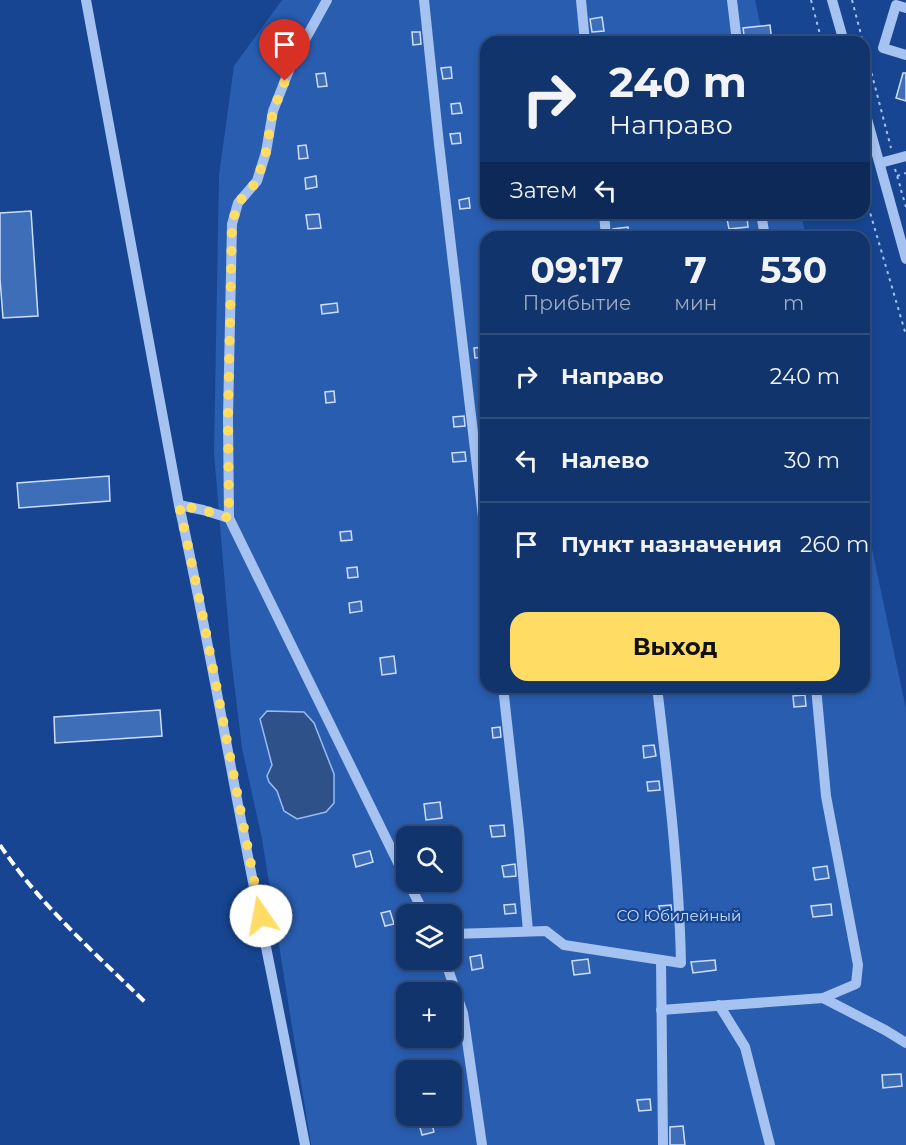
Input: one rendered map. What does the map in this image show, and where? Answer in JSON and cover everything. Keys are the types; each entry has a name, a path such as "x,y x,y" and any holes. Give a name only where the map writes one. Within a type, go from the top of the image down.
{"lane":[{"path":"86,0 179,505 200,602 305,1145"},
{"path":"327,0 291,65 273,111 266,152 257,181 238,203 232,224 228,418 229,518 396,859"},
{"path":"424,0 480,492"},
{"path":"581,0 584,36"},
{"path":"732,0 736,36"},
{"path":"832,0 842,36"},
{"path":"906,8 896,5 883,48 906,55"},
{"path":"870,129 906,260"},
{"path":"880,163 906,156"},
{"path":"179,505 229,518"},
{"path":"504,693 528,931"},
{"path":"462,934 546,931 564,945 681,963 680,908 669,782 658,693"},
{"path":"661,1010 823,998 856,984 858,965 826,796 817,693"},
{"path":"662,960 663,1145"},
{"path":"448,970 463,1013 482,1145"},
{"path":"823,998 906,1043"},
{"path":"719,1005 745,1047 770,1145"}],"path":[{"path":"811,0 820,36"},
{"path":"852,0 862,36"},
{"path":"870,67 901,189"},
{"path":"897,176 906,173"},
{"path":"870,212 906,335"}],"green space":[{"name":"СО Юбилейный","path":"282,0 755,0 763,36 480,36 480,219 802,219 805,231 480,231 480,693 870,693 870,539 906,709 906,1145 311,1145 262,839 242,748 231,657 214,453 219,175 234,66"}],"shaded area":[{"path":"267,711 304,712 314,723 334,774 334,803 326,812 297,819 284,811 277,791 267,776 272,765 260,719"}],"building":[{"path":"602,17 604,31 592,32 590,19"},
{"path":"770,25 771,36 744,36 743,28"},
{"path":"412,32 420,32 421,44 413,45"},
{"path":"451,67 452,78 443,79 441,68"},
{"path":"325,73 327,86 318,87 316,74"},
{"path":"903,73 906,73 906,101 896,98"},
{"path":"460,103 462,113 452,114 451,104"},
{"path":"460,133 461,143 452,144 450,134"},
{"path":"306,145 308,158 299,159 298,146"},
{"path":"316,176 317,187 306,189 305,178"},
{"path":"469,198 470,208 460,209 459,200"},
{"path":"31,211 38,316 3,318 0,279 0,213"},
{"path":"319,214 321,228 308,229 306,215"},
{"path":"727,219 747,219 748,227 729,229"},
{"path":"628,227 628,231 613,231 613,229"},
{"path":"337,303 338,312 322,314 321,305"},
{"path":"480,347 480,358 475,358 474,348"},
{"path":"334,391 335,402 326,403 325,392"},
{"path":"464,416 465,426 454,427 453,417"},
{"path":"465,452 466,461 453,462 452,453"},
{"path":"109,476 110,501 19,508 17,483"},
{"path":"351,531 352,540 341,541 340,532"},
{"path":"357,567 358,577 348,578 347,568"},
{"path":"361,601 362,611 350,613 349,603"},
{"path":"394,656 396,673 382,675 380,658"},
{"path":"805,695 806,706 794,707 793,696"},
{"path":"160,710 162,736 55,743 54,717"},
{"path":"500,727 501,737 493,738 492,728"},
{"path":"654,745 656,756 644,758 643,746"},
{"path":"659,781 660,790 648,791 647,782"},
{"path":"440,802 442,818 426,820 424,804"},
{"path":"504,825 505,836 492,837 490,826"},
{"path":"370,851 373,862 356,867 353,855"},
{"path":"515,864 516,876 504,877 502,866"},
{"path":"827,866 829,878 815,880 813,868"},
{"path":"515,904 516,913 505,914 504,905"},
{"path":"831,904 832,915 813,917 811,906"},
{"path":"671,905 672,916 661,917 659,906"},
{"path":"390,911 394,924 385,926 381,913"},
{"path":"481,955 483,968 472,970 470,957"},
{"path":"588,959 590,973 574,975 572,961"},
{"path":"715,960 716,970 693,973 691,962"},
{"path":"901,1074 902,1086 883,1088 882,1075"},
{"path":"650,1099 651,1110 639,1111 637,1100"},
{"path":"420,1126 432,1126 434,1132 422,1135"},
{"path":"683,1126 685,1145 670,1145 670,1127"}],"railway":[{"path":"0,845 50,908 146,1003"}],"route":[{"path":"261,916 179,505 229,518 228,418 232,224 238,203 257,181 266,152 273,111 285,81"}]}
